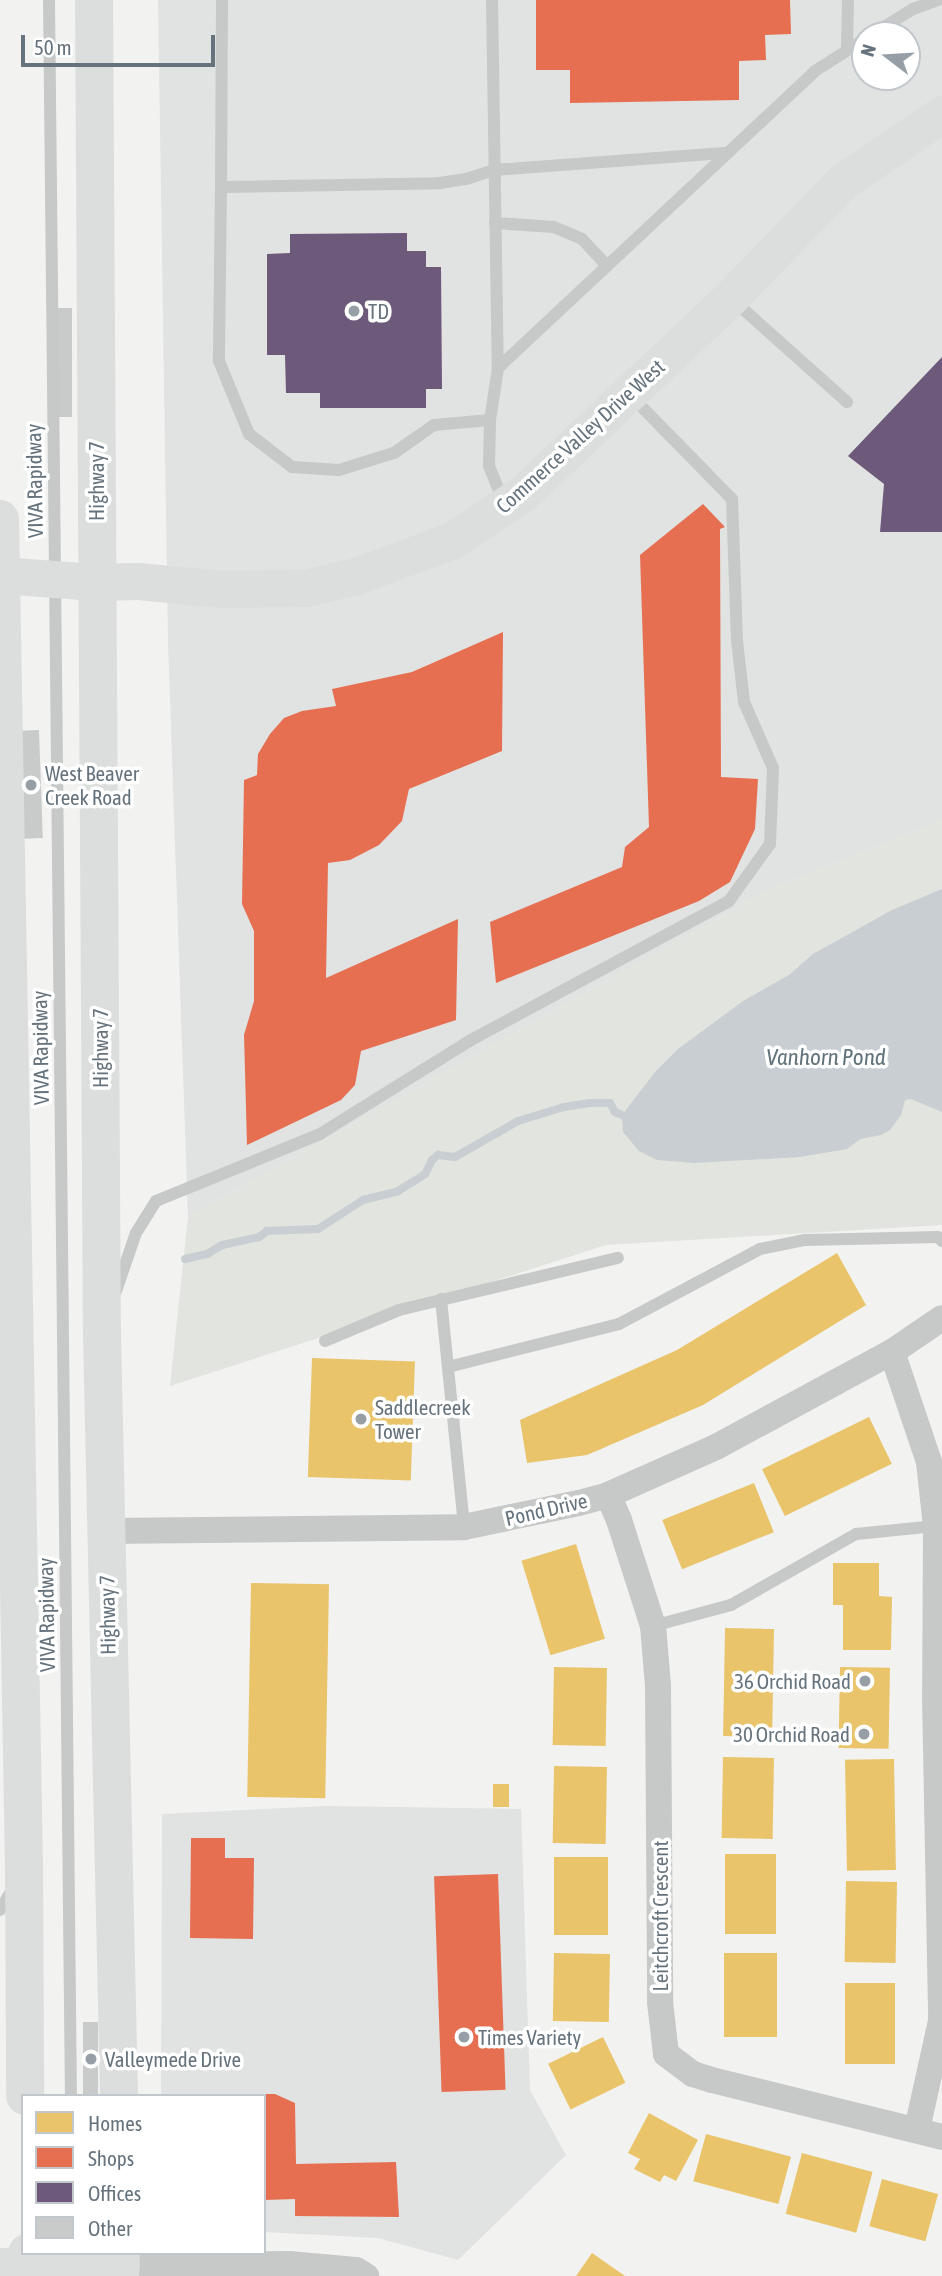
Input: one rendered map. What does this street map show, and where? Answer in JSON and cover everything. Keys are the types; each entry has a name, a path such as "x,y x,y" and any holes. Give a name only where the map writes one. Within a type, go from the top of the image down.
{"main road":[{"name":"Highway 7","path":"94,0 102,1335 119,2094"},
{"path":"0,519 24,1868 25,2094"}],"street":[{"name":"Commerce Valley Drive West","path":"56,578 96,582 138,581 221,590 306,588 356,576 453,540 506,507 630,395 730,298 842,182 939,122"},
{"path":"0,575 56,578"},
{"name":"Pond Drive","path":"105,1531 464,1527 608,1495 716,1447 892,1352 942,1318"},
{"path":"892,1352 935,1461 935,1696 941,2021 930,2133"},
{"name":"Leitchcroft Crescent","path":"608,1495 620,1520 653,1626 658,1685 660,2002 666,2054 693,2074 712,2080 930,2133"},
{"path":"20,2265 289,2264 356,2270 366,2276"}],"lane":[{"name":"VIVA Rapidway","path":"49,0 71,2094"},
{"path":"222,0 219,361 249,434 292,467 339,470 394,453 434,425 490,420"},
{"path":"492,0 498,368 490,420 489,466 506,507"},
{"path":"847,50 848,0"},
{"path":"894,21 913,9 938,0"},
{"path":"498,368 815,71 851,48"},
{"path":"221,187 440,183 466,179 493,170 727,153"},
{"path":"495,223 554,227 582,239 607,266"},
{"path":"730,298 847,402"},
{"path":"102,1335 136,1233 156,1201 320,1134 471,1040 729,901 770,844 773,768 744,702 737,641 732,499 630,395"},
{"path":"448,1367 619,1324 760,1249 804,1240 937,1237 942,1241"},
{"path":"325,1341 398,1310 618,1258"},
{"path":"442,1298 464,1527"},
{"path":"653,1626 730,1605 856,1534 936,1526"},
{"path":"0,1910 24,1868"}],"shaded area":[{"path":"158,0 942,0 942,821 768,890 188,1217 168,642"},
{"path":"942,821 942,1225 606,1245 170,1386 188,1217 768,890"},
{"path":"327,1806 521,1809 530,2090 566,2155 458,2260 378,2238 266,2232 266,2094 161,2094 162,1814"}],"water":[{"name":"Vanhorn Pond","path":"942,889 942,1112 911,1099 905,1100 901,1115 890,1130 881,1135 860,1139 847,1149 800,1157 694,1163 657,1160 639,1151 623,1132 622,1115 655,1072 678,1049 743,1001 789,975 813,954 892,910"}],"building: Homes":[{"path":"837,1253 866,1305 703,1405 587,1455 527,1463 520,1420 677,1350"},
{"name":"Saddlecreek Tower","path":"312,1358 415,1362 411,1481 308,1477"},
{"path":"869,1417 892,1464 785,1516 762,1469"},
{"path":"754,1483 774,1532 682,1569 662,1520"},
{"path":"576,1544 605,1639 550,1655 521,1561"},
{"path":"833,1563 879,1563 879,1596 892,1597 891,1650 843,1650 843,1605 833,1605"},
{"path":"251,1583 329,1584 325,1798 247,1797"},
{"path":"725,1628 774,1629 772,1737 723,1736"},
{"path":"554,1667 607,1668 606,1746 553,1745"},
{"path":"840,1667 890,1668 889,1749 839,1748"},
{"path":"723,1757 774,1758 773,1839 722,1838"},
{"path":"894,1759 896,1870 847,1871 845,1760"},
{"path":"554,1766 607,1767 606,1844 553,1843"},
{"path":"493,1784 509,1784 509,1807 493,1807"},
{"path":"725,1854 776,1854 776,1934 725,1934"},
{"path":"554,1857 608,1857 608,1935 554,1935"},
{"path":"846,1881 897,1882 896,1963 845,1962"},
{"path":"554,1953 610,1954 609,2022 553,2021"},
{"path":"724,1953 777,1953 777,2037 724,2037"},
{"path":"845,1983 895,1983 895,2064 845,2064"},
{"path":"603,2037 625,2083 571,2110 548,2064"},
{"path":"649,2113 698,2140 676,2181 664,2175 660,2182 634,2169 640,2159 628,2153"},
{"path":"706,2134 791,2157 778,2204 693,2181"},
{"path":"802,2153 873,2172 856,2233 786,2214"},
{"path":"882,2179 938,2194 925,2241 869,2226"},
{"path":"592,2253 625,2276 576,2276"}],"building: Shops":[{"path":"536,0 790,0 791,34 765,35 766,60 739,61 739,100 570,103 570,70 536,70"},
{"path":"703,504 725,527 720,529 721,777 758,779 755,829 730,882 699,901 496,983 490,922 622,867 625,847 649,827 640,555"},
{"path":"503,632 502,751 409,789 402,821 379,845 350,860 328,863 326,978 458,919 456,1020 361,1051 355,1085 341,1100 247,1145 244,1035 254,1001 254,931 242,904 244,780 257,775 258,754 284,718 302,711 336,706 332,689 412,672"},
{"path":"191,1838 225,1838 225,1858 254,1858 253,1939 190,1938"},
{"path":"498,1874 506,2090 442,2092 434,1876"},
{"path":"266,2094 275,2094 295,2103 296,2164 396,2162 399,2217 295,2216 295,2199 266,2200"}],"building: Offices":[{"name":"TD","path":"407,233 407,251 426,251 426,267 441,267 442,389 426,389 426,408 320,408 320,393 286,393 285,355 267,355 267,254 290,253 290,234"},
{"path":"942,357 942,532 880,532 884,484 848,456"}],"building: Other":[{"path":"56,308 72,308 72,417 56,417"},
{"name":"West Beaver Creek Road","path":"39,730 43,838 23,839 19,731"},
{"name":"Valleymede Drive","path":"83,2022 98,2022 98,2094 83,2094"}],"waterway":[{"path":"185,1259 207,1254 222,1245 259,1237 267,1231 318,1229 363,1200 398,1191 425,1174 432,1160 438,1155 455,1157 518,1121 564,1107 590,1103 610,1103 615,1112 622,1115"}],"place":[{"name":"TD","path":"354,311"},
{"name":"West Beaver Creek Road","path":"31,785"},
{"name":"Saddlecreek Tower","path":"361,1419"},
{"name":"36 Orchid Road","path":"865,1681"},
{"name":"30 Orchid Road","path":"864,1734"},
{"name":"Times Variety","path":"464,2037"},
{"name":"Valleymede Drive","path":"91,2059"}]}
